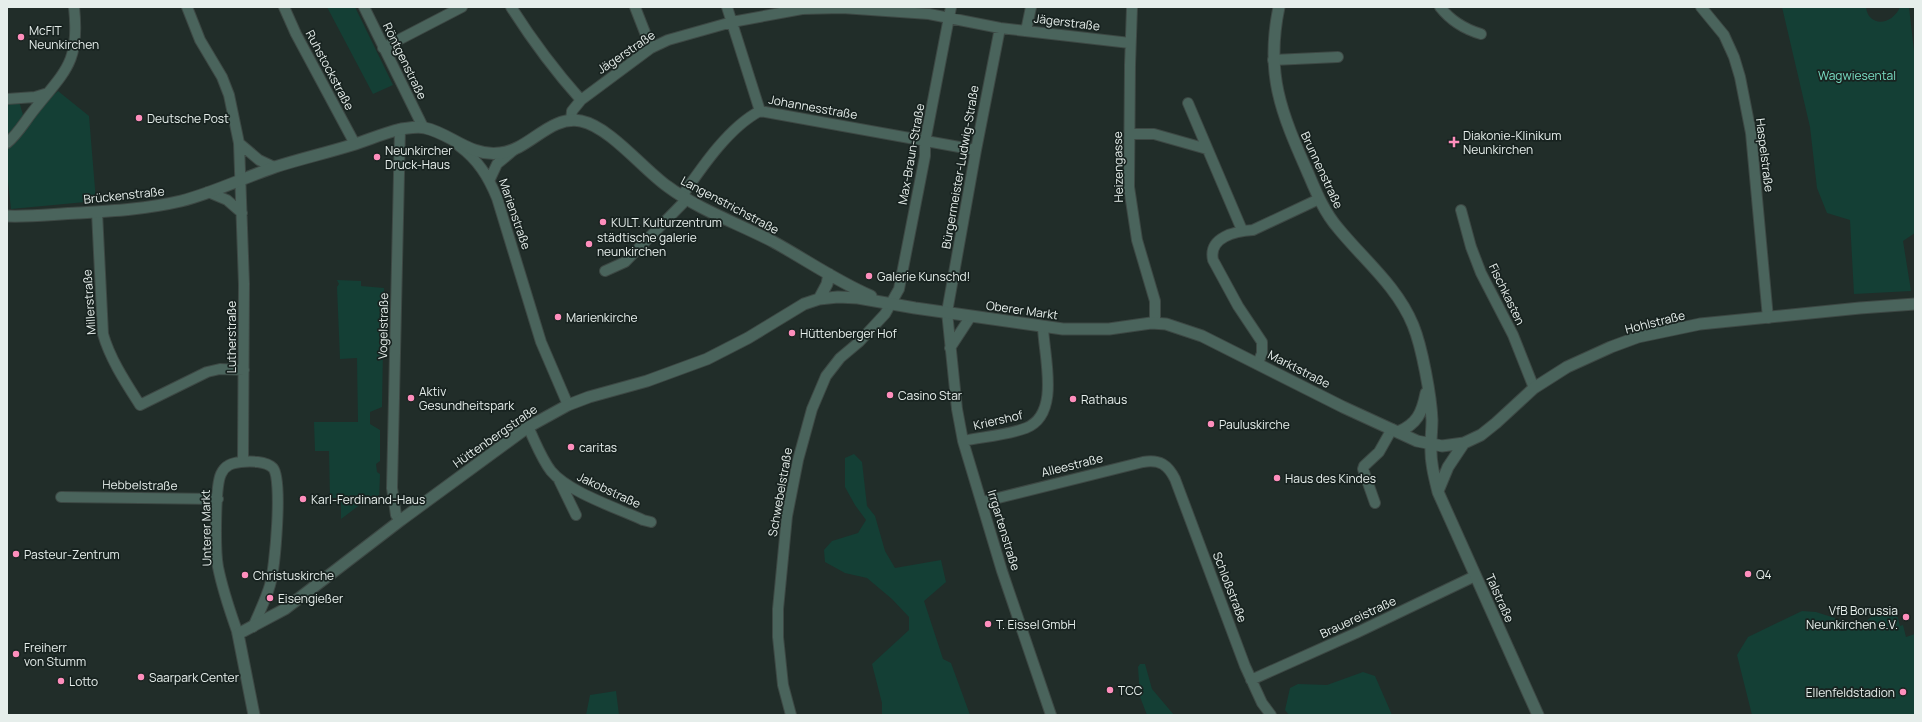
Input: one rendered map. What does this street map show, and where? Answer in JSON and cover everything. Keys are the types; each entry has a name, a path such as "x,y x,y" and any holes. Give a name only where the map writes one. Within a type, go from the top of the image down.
{"street":[{"path":"7,143 64,74 73,53 76,39 74,7"},
{"name":"Lutherstraße","path":"187,7 200,40 222,77 229,95 240,143 244,370 243,462"},
{"name":"Ruhstockstraße","path":"284,7 296,34 355,144"},
{"name":"Röntgenstraße","path":"364,7 423,127"},
{"path":"383,48 462,7"},
{"path":"511,7 533,41 556,72 581,100"},
{"path":"635,7 651,48"},
{"path":"727,7 760,111"},
{"name":"Max-Braun-Straße","path":"889,303 899,289 925,156 925,142 951,7"},
{"path":"1026,31 1031,7"},
{"name":"Heizengasse","path":"1132,7 1130,43 1130,200 1137,240 1155,301 1155,323"},
{"name":"Brunnenstraße","path":"1279,7 1274,31 1273,60 1275,84 1294,143 1319,199 1337,228 1393,289 1406,309 1419,343 1432,420 1431,445"},
{"path":"1440,7 1458,24 1469,31 1481,34"},
{"name":"Haspelstraße","path":"1701,7 1724,35 1734,57 1740,77 1752,139 1768,318"},
{"name":"Jägerstraße","path":"571,120 572,111 581,100 651,48 680,36 732,22 802,8 863,9 950,18 1000,28 1130,43"},
{"name":"Bürgermeister-Ludwig-Straße","path":"947,312 976,150 1000,28"},
{"path":"1273,60 1338,58"},
{"path":"7,99 35,97 48,93"},
{"path":"1188,103 1242,230"},
{"name":"Johannesstraße","path":"605,271 625,262 684,197 722,143 750,116 760,111 976,150"},
{"path":"490,179 497,164 517,148 554,124 571,120"},
{"name":"Langenstrichstraße","path":"571,120 583,122 605,132 667,186 684,197 769,240 843,283 889,303"},
{"name":"Marienstraße","path":"241,180 274,167 355,144 400,129 423,127 435,131 453,141 471,155 490,179 511,242 541,342 568,406"},
{"name":"Vogelstraße","path":"400,129 392,488 396,515 401,520"},
{"path":"1130,134 1154,134 1207,149"},
{"path":"453,141 475,150 494,154 503,153 517,148"},
{"path":"240,143 259,160 274,167"},
{"name":"Brückenstraße","path":"7,216 97,212 148,207 182,201 241,180"},
{"path":"208,192 227,200 242,213"},
{"path":"1258,363 1262,353 1262,342 1238,306 1213,260 1212,254 1218,240 1242,230 1253,230 1319,199"},
{"name":"Fischkasten","path":"1461,210 1471,247 1481,273 1513,335 1534,388"},
{"name":"Millerstraße","path":"97,212 103,334 105,342 127,385 140,405 207,372 220,369 244,370"},
{"path":"819,299 827,284 829,274"},
{"name":"Hüttenbergstraße","path":"238,634 285,609 401,520 528,427 568,406 589,397 647,381 707,359 748,338 804,304 819,299 838,296 889,303"},
{"name":"Oberer Markt","path":"889,303 1043,327 1086,330 1109,329 1155,323"},
{"name":"Schwebelstraße","path":"791,715 783,685 778,637 778,609 787,516 798,460 812,408 826,376 840,358 859,342 885,314 889,303"},
{"name":"Hohlstraße","path":"1431,445 1454,446 1481,435 1534,388 1567,367 1611,347 1638,337 1700,324 1915,304"},
{"name":"Irrgartenstraße","path":"947,312 950,348 963,441 1002,571 1051,715"},
{"path":"950,348 971,316"},
{"name":"Marktstraße","path":"1155,323 1182,328 1202,336 1344,407 1417,441 1431,445"},
{"name":"Kriershof","path":"963,441 1025,429 1035,424 1041,416 1047,400 1048,381 1043,327"},
{"name":"Brunnenstraße","path":"1395,430 1408,428 1416,420 1424,404 1427,387"},
{"name":"Jakobstraße","path":"528,427 547,464 558,478 576,515"},
{"path":"1374,503 1363,469 1364,466 1379,452 1395,430"},
{"path":"1438,492 1448,467 1464,443"},
{"name":"Talstraße","path":"1431,445 1432,464 1438,492 1447,515 1538,715"},
{"name":"Alleestraße","path":"982,502 1143,462 1157,461 1168,467"},
{"name":"Unterer Markt","path":"238,634 228,608 218,566 218,499 219,480 224,470 233,463 243,462 266,464 273,468 278,480 276,539 270,584 253,627"},
{"name":"Schloßstraße","path":"1168,467 1176,479 1251,680 1262,703 1271,715"},
{"name":"Jakobstraße","path":"558,478 585,494 643,520 651,522"},
{"name":"Hebbelstraße","path":"61,497 218,499"},
{"name":"Brauereistraße","path":"1251,680 1356,633 1475,576"},
{"path":"238,634 254,715"}],"green space":[{"path":"327,7 355,7 393,85 373,94"},
{"name":"Wagwiesental","path":"1782,7 1866,7 1871,18 1881,22 1892,18 1900,7 1909,7 1915,60 1915,233 1903,241 1911,291 1854,294 1850,220 1827,213 1817,188 1810,127"},
{"path":"58,91 89,116 96,201 11,209 7,173 7,147 47,101"},
{"path":"19,101 23,115 7,138 7,102"},
{"path":"337,280 361,281 361,286 384,288 382,407 370,412 370,424 380,430 380,461 376,464 377,472 380,474 379,502 373,495 341,519 341,498 330,498 329,451 315,451 314,422 358,422 357,358 340,359 337,287 339,284"},
{"path":"854,454 862,462 867,506 875,516 885,551 895,568 941,560 946,582 924,601 943,659 951,663 970,715 882,715 882,703 872,664 909,630 909,617 892,599 867,578 845,573 825,562 824,550 832,541 858,533 866,520 855,505 845,487 845,458"},
{"path":"1802,611 1816,612 1860,626 1876,613 1896,611 1900,626 1903,625 1906,637 1915,634 1915,715 1752,715 1737,655 1748,637"},
{"path":"1140,664 1145,664 1152,689 1174,715 1147,715 1140,697 1138,667"},
{"path":"1363,672 1375,676 1392,715 1289,715 1285,710 1290,688 1298,684 1327,685"},
{"path":"616,691 619,715 586,715 590,695"}],"place":[{"name":"McFIT Neunkirchen","path":"21,37"},
{"name":"Deutsche Post","path":"139,118"},
{"name":"Diakonie-Klinikum Neunkirchen","path":"1454,142"},
{"name":"Neunkircher Druck-Haus","path":"377,157"},
{"name":"KULT. Kulturzentrum","path":"603,222"},
{"name":"städtische galerie neunkirchen","path":"589,244"},
{"name":"Galerie Kunschd!","path":"869,276"},
{"name":"Marienkirche","path":"558,317"},
{"name":"Hüttenberger Hof","path":"792,333"},
{"name":"Casino Star","path":"890,395"},
{"name":"Aktiv Gesundheitspark","path":"411,398"},
{"name":"Rathaus","path":"1073,399"},
{"name":"Pauluskirche","path":"1211,424"},
{"name":"caritas","path":"571,447"},
{"name":"Haus des Kindes","path":"1277,478"},
{"name":"Karl-Ferdinand-Haus","path":"303,499"},
{"name":"Pasteur-Zentrum","path":"16,554"},
{"name":"Q4","path":"1748,574"},
{"name":"Christuskirche","path":"245,575"},
{"name":"Eisengießer","path":"270,598"},
{"name":"VfB Borussia Neunkirchen e.V.","path":"1906,617"},
{"name":"T. Eissel GmbH","path":"988,624"},
{"name":"Freiherr von Stumm","path":"16,654"},
{"name":"Saarpark Center","path":"141,677"},
{"name":"Lotto","path":"61,681"},
{"name":"TCC","path":"1110,690"},
{"name":"Ellenfeldstadion","path":"1903,692"}]}
